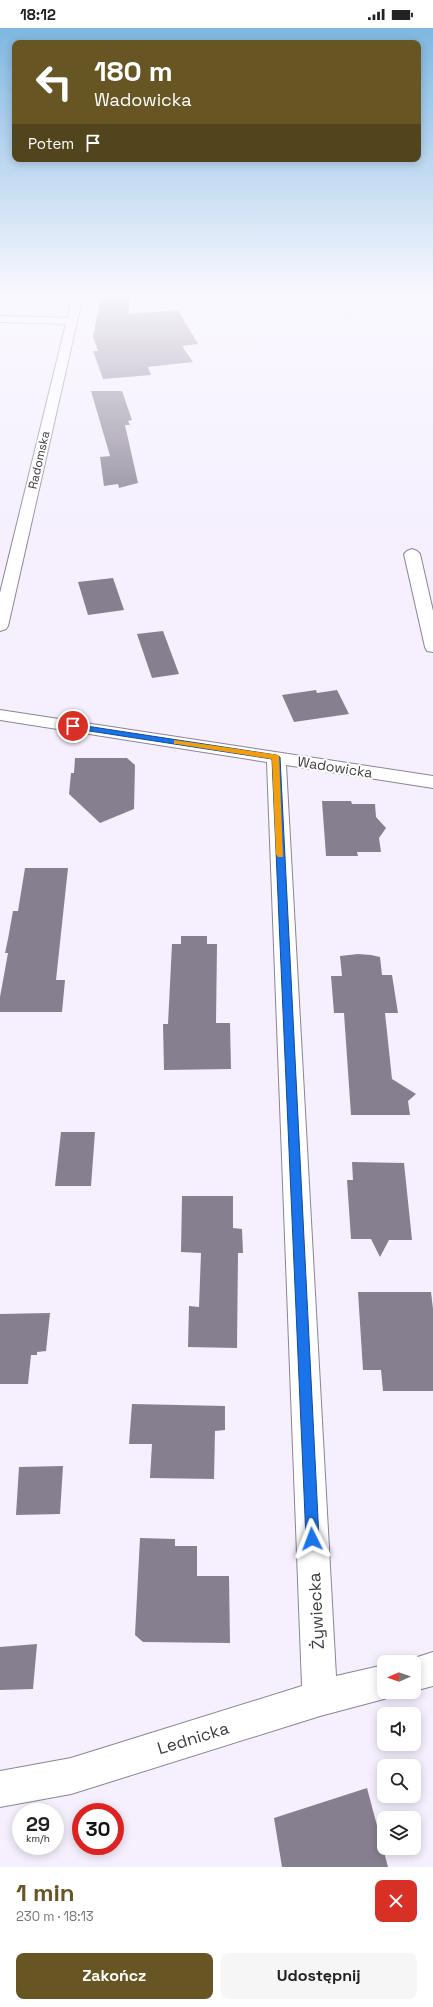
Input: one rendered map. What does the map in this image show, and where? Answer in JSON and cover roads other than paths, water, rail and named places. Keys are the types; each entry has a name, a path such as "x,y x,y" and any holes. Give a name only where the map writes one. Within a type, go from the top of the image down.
{"street":[{"name":"Radomska","path":"0,626 58,381"},
{"path":"412,554 433,647"},
{"name":"Wadowicka","path":"0,715 433,782"},
{"name":"Żywiecka","path":"276,757 320,1698"},
{"path":"421,1672 433,1669"},
{"name":"Lednicka","path":"0,1789 71,1776 320,1698 377,1684"}]}
